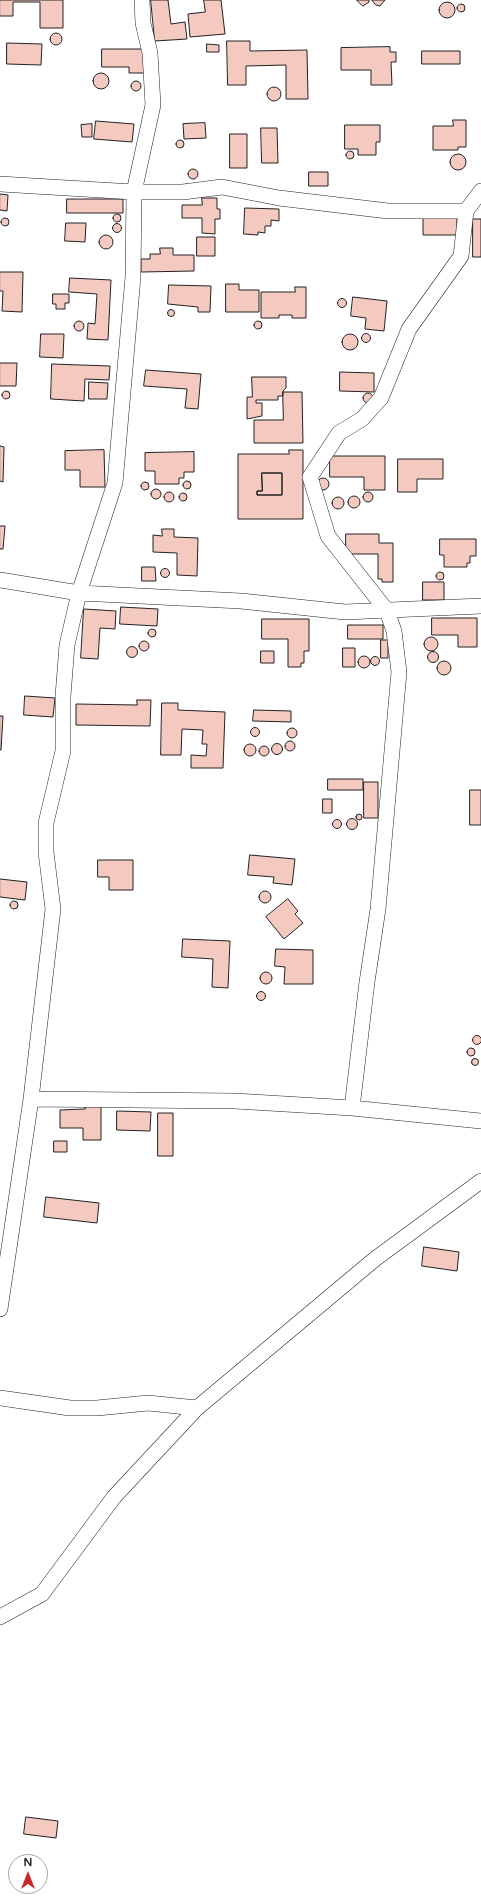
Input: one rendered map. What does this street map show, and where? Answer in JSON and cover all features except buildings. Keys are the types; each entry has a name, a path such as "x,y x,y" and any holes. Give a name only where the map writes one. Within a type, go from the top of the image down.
{"street":[{"path":"0,1309 31,1099 53,909 46,852 46,823 63,751 63,696 67,645 79,593 115,483 133,277 134,192 153,105 150,53 143,23 142,0"},
{"path":"0,184 134,192 183,192 222,187 279,198 388,211 466,211"},
{"path":"352,1108 367,982 378,908 399,672 394,631 387,612 328,536 310,477 338,433 362,419 381,398 409,329 461,256 466,211 481,191"},
{"path":"2,582 79,593 241,601 345,612 387,612 481,606"},
{"path":"31,1099 235,1100 352,1108 481,1121"},
{"path":"0,1617 42,1594 114,1497 198,1408 375,1259 481,1181"},
{"path":"0,1398 70,1408 97,1408 148,1403 198,1408"}]}
